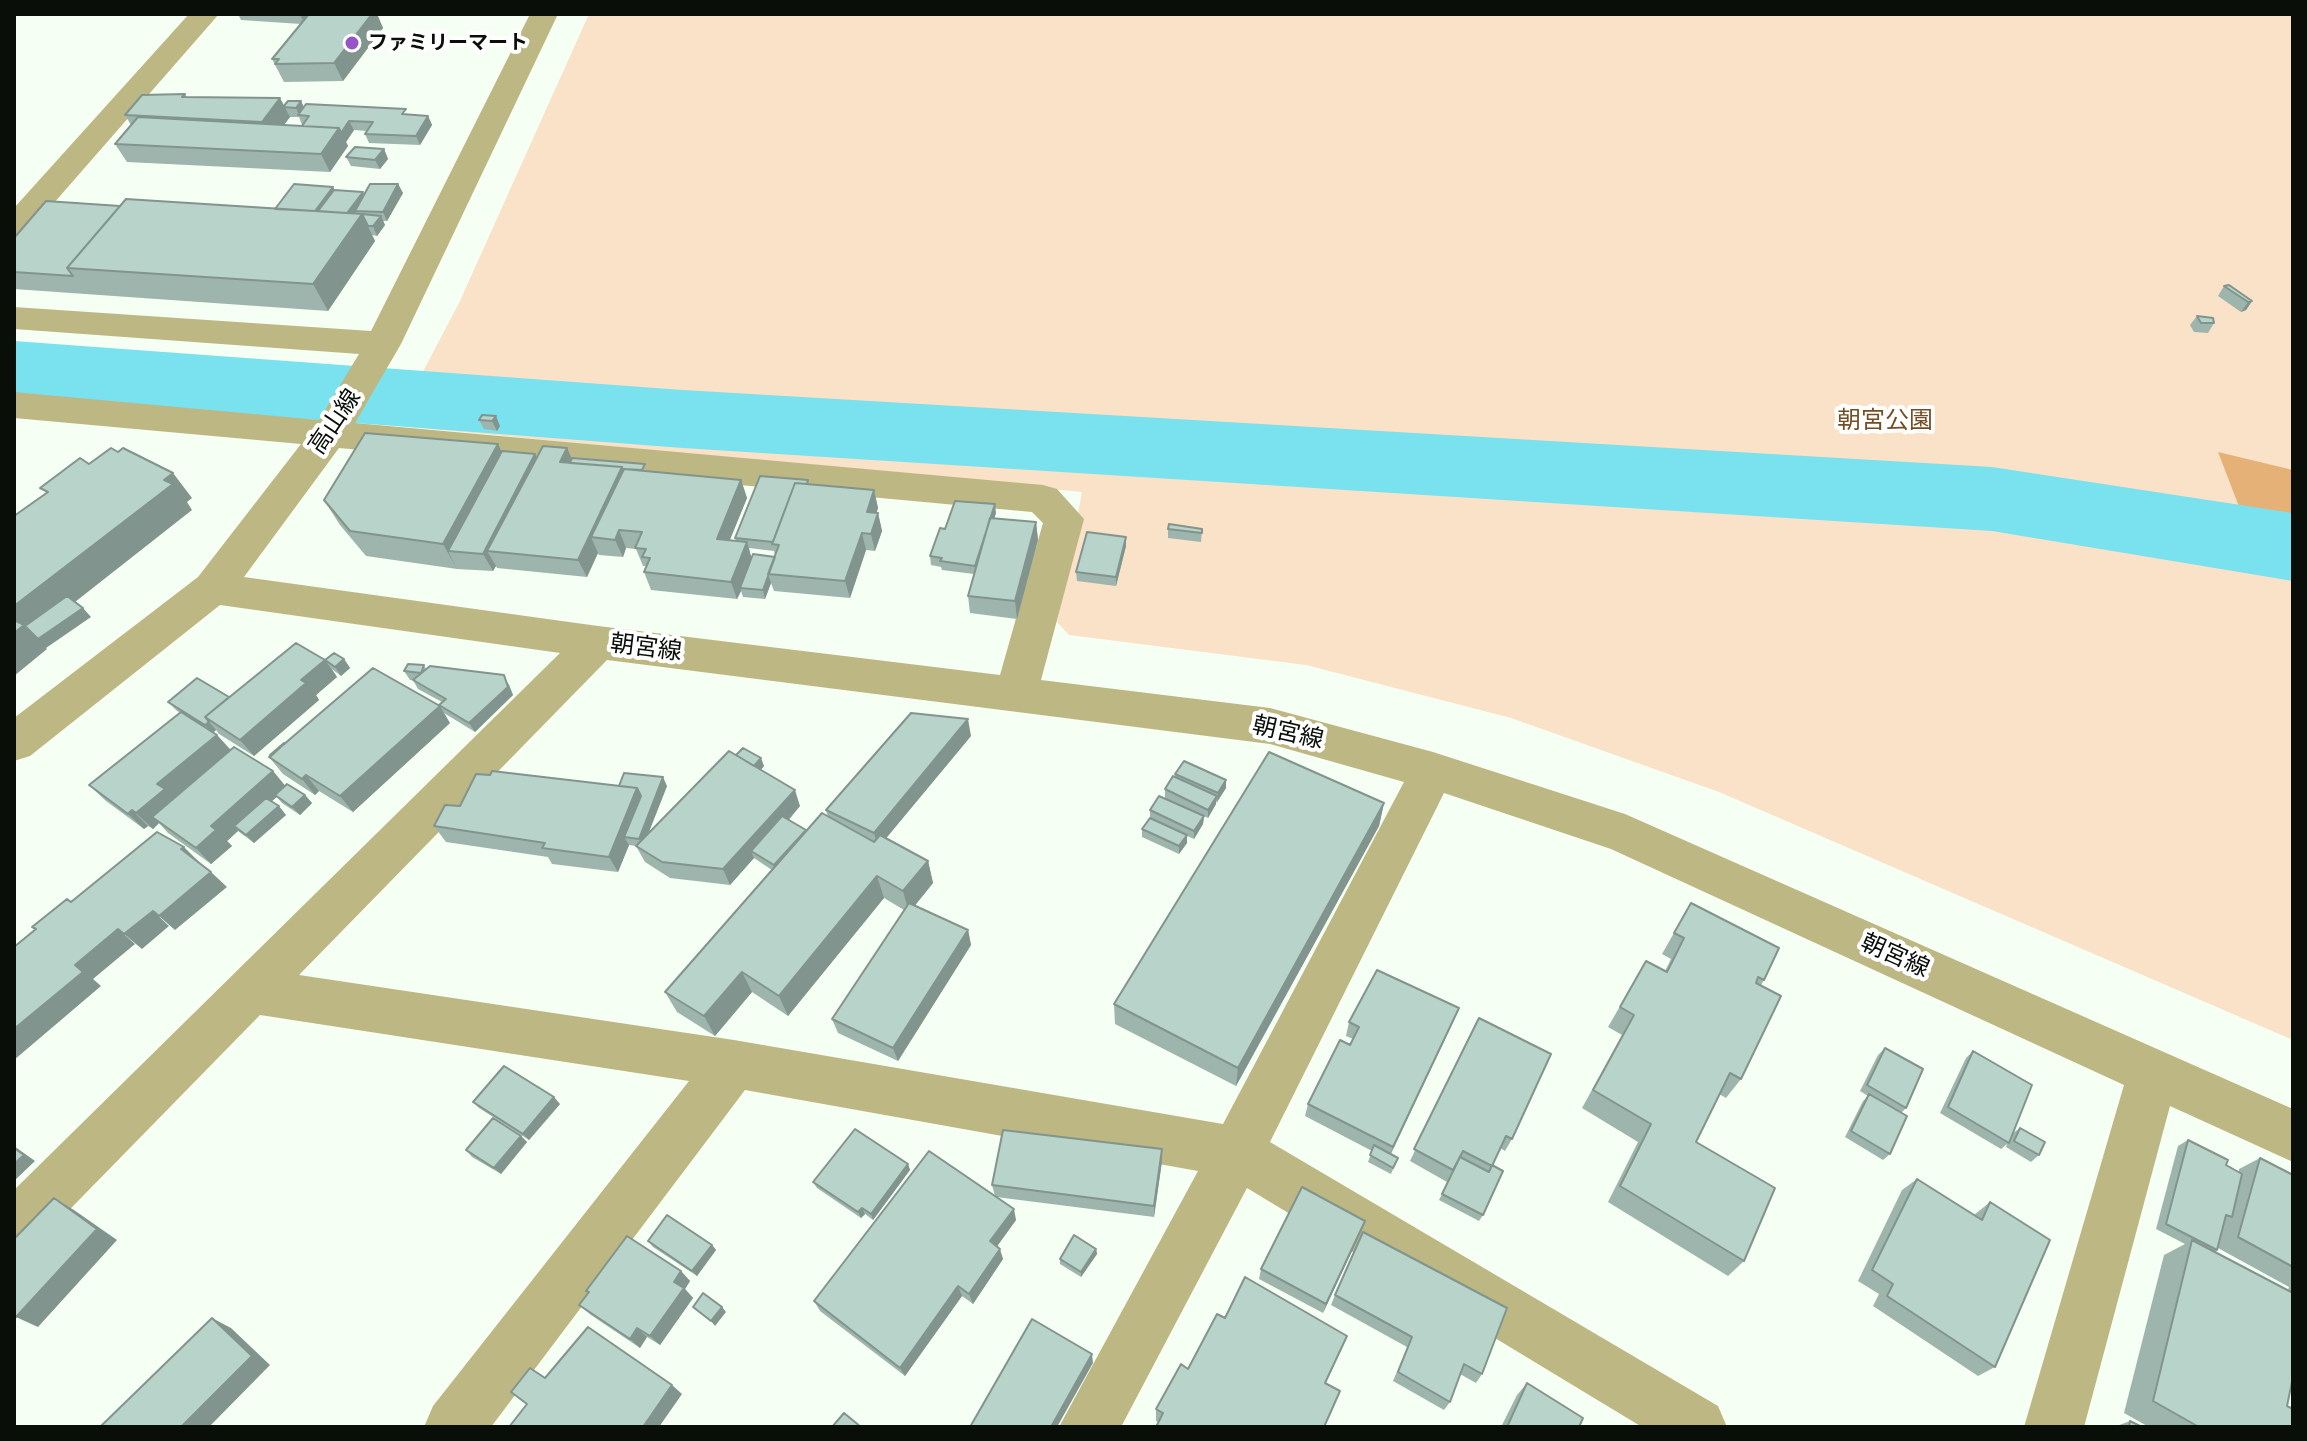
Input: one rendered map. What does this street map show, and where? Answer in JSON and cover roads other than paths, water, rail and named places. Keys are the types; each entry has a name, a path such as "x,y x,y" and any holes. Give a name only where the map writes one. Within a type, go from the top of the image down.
{"street":[{"path":"14,228 205,14"},
{"name":"高山線","path":"14,743 213,588 344,411 383,344 544,14"},
{"path":"14,318 383,344"},
{"path":"14,405 344,411 1043,499 1064,519 1016,694"},
{"name":"朝宮線","path":"213,588 598,642 1270,726 1433,771 1625,834 2293,1136"},
{"path":"14,1228 598,642"},
{"path":"1089,1427 1237,1152 1433,771"},
{"path":"251,991 734,1064 1237,1152 1697,1427"},
{"path":"454,1427 734,1064"},
{"path":"2054,1427 2153,1073"}],"waterway":[{"path":"14,369 683,419 1992,499 2293,547"}],"place":[{"name":"ファミリーマート","path":"352,43"}],"park label":[{"name":"朝宮公園","path":"1885,421"}]}
